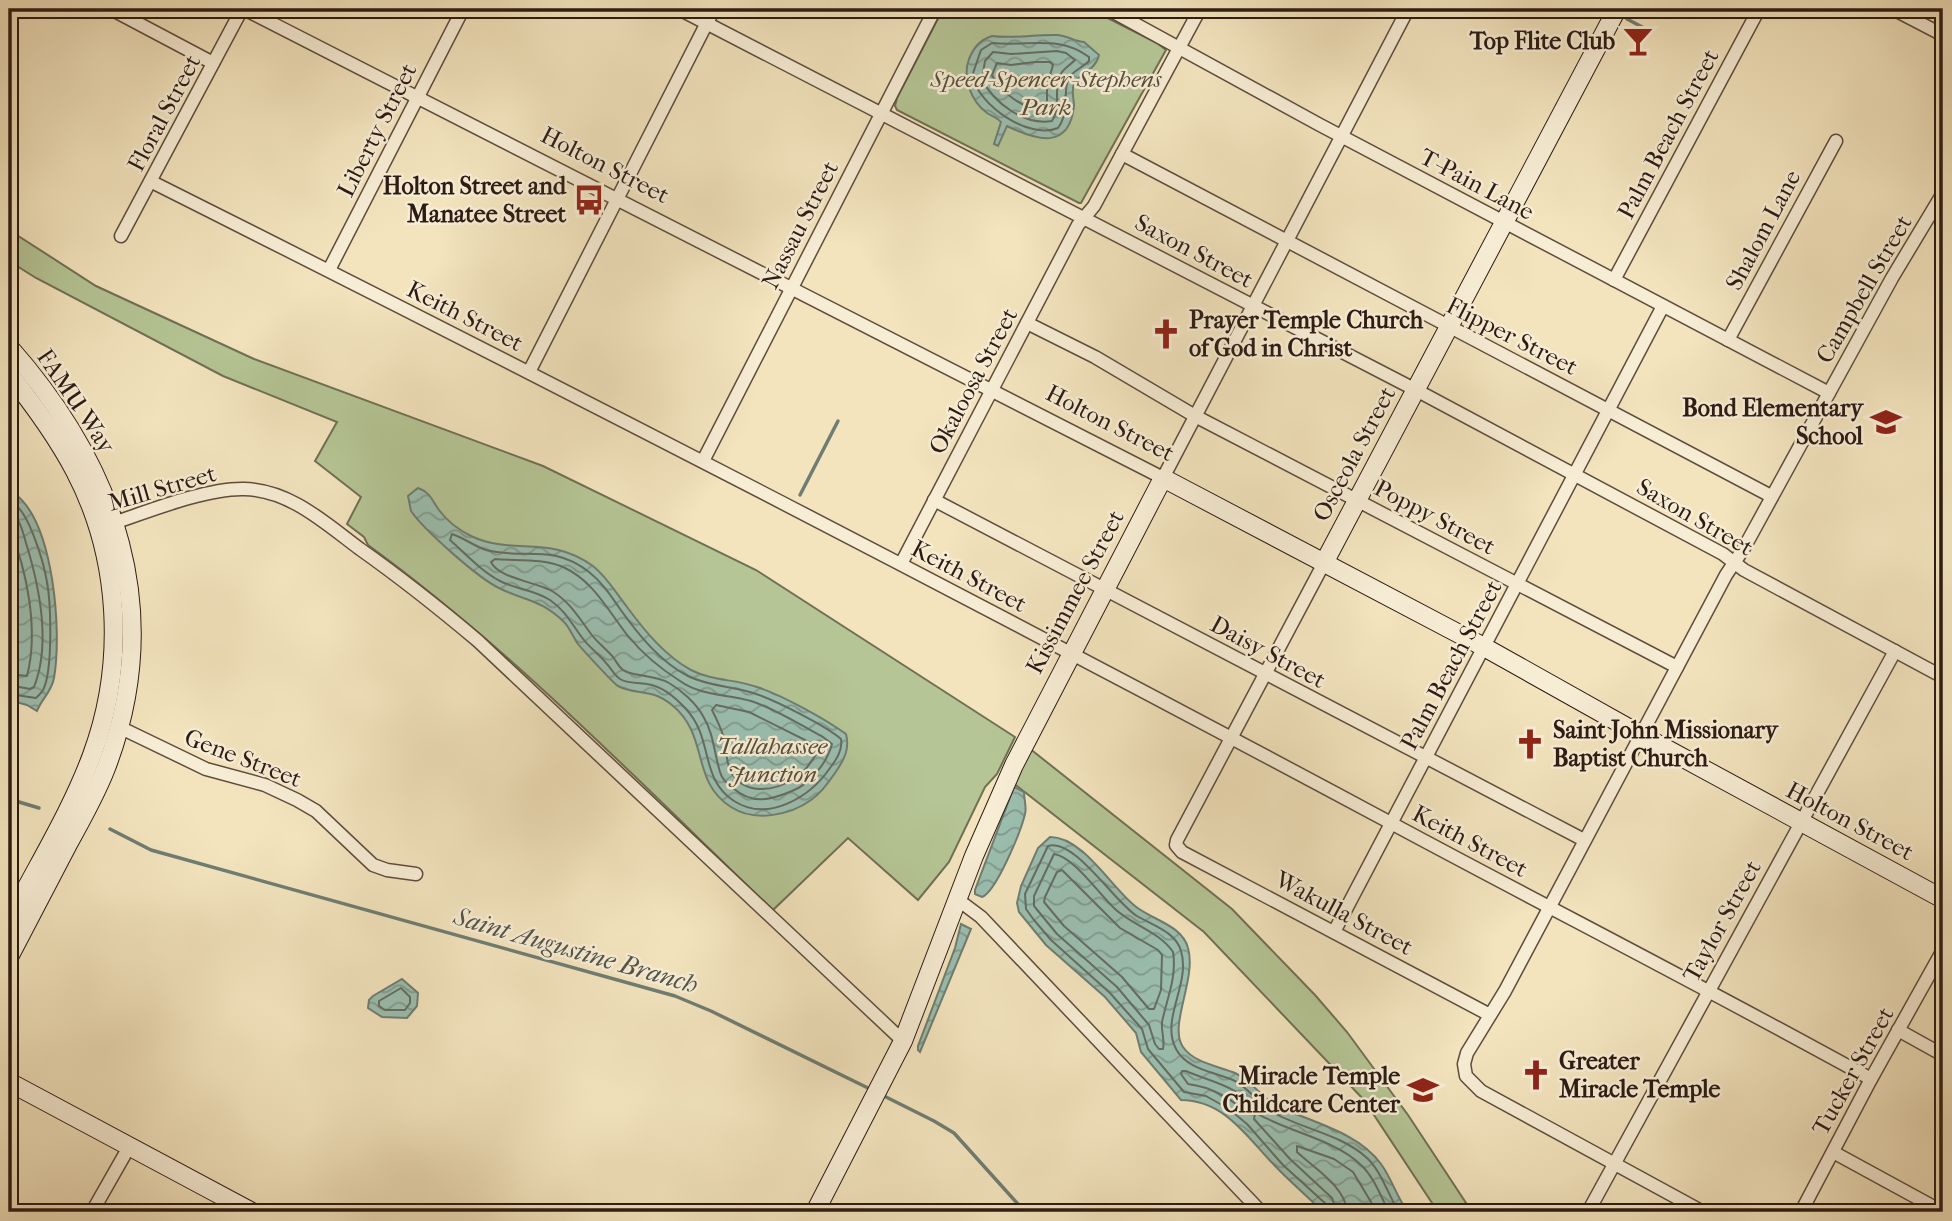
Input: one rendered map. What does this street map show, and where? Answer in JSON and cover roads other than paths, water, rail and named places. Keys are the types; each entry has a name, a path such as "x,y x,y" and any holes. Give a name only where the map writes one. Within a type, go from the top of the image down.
{"street":[{"path":"111,9 214,63"},
{"name":"Floral Street","path":"121,236 243,9"},
{"name":"Holton Street","path":"243,9 1163,478 1485,647 1943,900"},
{"name":"Liberty Street","path":"329,270 463,9"},
{"name":"Saxon Street","path":"679,9 1575,474 1943,677"},
{"path":"529,372 714,9"},
{"name":"Nassau Street","path":"703,461 935,9"},
{"name":"T-Pain Lane","path":"1108,9 1341,136 1829,393"},
{"name":"Okaloosa Street","path":"901,564 1078,225 1094,206 1200,9"},
{"name":"Kissimmee Street","path":"815,1212 903,1041 957,899 1014,765 1070,653 1408,9"},
{"name":"Osceola Street","path":"1178,848 1177,840 1617,9"},
{"name":"Palm Beach Street","path":"1614,280 1759,9"},
{"path":"1893,9 1943,35"},
{"name":"Shalom Lane","path":"1728,340 1836,141"},
{"name":"Flipper Street","path":"1122,154 1772,496"},
{"name":"Keith Street","path":"152,182 901,564 1232,737 1871,1079"},
{"name":"Campbell Street","path":"1614,1164 1481,1091 1469,1080 1464,1070 1467,1053 1505,991 1734,562 1892,278 1943,193"},
{"name":"Palm Beach Street","path":"1334,932 1663,306"},
{"name":"Poppy Street","path":"1027,323 1095,357 1195,416 1677,667"},
{"name":"FAMU Way","path":"9,347 80,443 98,478 107,525 113,611 113,663 106,708 96,744 79,786 9,921"},
{"name":"FAMU Way","path":"9,374 69,460 85,493 107,525 128,579 131,630 128,680 119,727 98,788 9,957"},
{"name":"Mill Street","path":"107,525 208,493 237,489 259,490 279,496 316,516 416,590 478,641 903,1041"},
{"name":"Daisy Street","path":"934,500 1584,840"},
{"name":"Taylor Street","path":"1588,1212 1895,651"},
{"name":"Gene Street","path":"119,727 206,769 265,785 297,800 316,811 373,865 416,874"},
{"name":"Wakulla Street","path":"1178,848 1490,1015"},
{"path":"957,899 975,911 1001,937 1261,1212"},
{"name":"Tucker Street","path":"1801,1212 1943,950"},
{"path":"1898,1030 1943,1055"},
{"path":"9,1082 252,1212"},
{"path":"92,1212 128,1147"},
{"path":"1833,1152 1943,1212"},
{"path":"1614,1164 1703,1212"}],"water":[{"path":"992,36 1062,36 1084,42 1099,55 1094,65 1076,80 1071,120 1066,130 1058,136 1040,138 1007,126 998,146 994,144 1001,122 976,102 967,81 967,66 973,51 981,42"},
{"path":"418,488 428,494 449,521 471,536 502,545 561,551 577,556 593,566 656,642 691,670 767,691 827,721 846,734 845,754 833,776 811,800 792,810 761,816 740,812 731,807 718,796 710,784 697,744 684,717 664,699 618,686 581,647 556,614 490,583 452,553 411,511 408,496"},
{"path":"15,494 28,508 39,529 47,553 55,607 57,634 54,678 37,711 9,700 9,495"},
{"path":"1014,787 1024,792 1025,814 1001,873 988,893 982,897 975,894 975,890"},
{"path":"1050,837 1074,845 1096,864 1135,906 1173,928 1185,940 1190,960 1179,1027 1179,1038 1183,1047 1193,1057 1241,1076 1277,1106 1333,1129 1360,1144 1381,1164 1408,1212 1323,1212 1225,1115 1212,1107 1181,1100 1141,1052 1136,1033 1105,997 1046,945 1019,912 1017,903 1021,886 1038,848"},
{"path":"961,924 971,929 920,1052 918,1046 955,948"},
{"path":"402,979 418,993 417,1006 407,1018 382,1017 368,1008 369,1000 373,996"}],"waterway":[{"path":"1627,19 1646,29"},
{"path":"800,495 838,421"},
{"name":"Saint Augustine Branch","path":"9,799 39,808"},
{"name":"Saint Augustine Branch","path":"110,829 151,850 675,996 870,1089"},
{"name":"Saint Augustine Branch","path":"880,1094 954,1133 1025,1212"}],"place":[{"name":"Top Flite Club","path":"1638,41"},
{"name":"Holton Street and Manatee Street","path":"589,200"},
{"name":"Prayer Temple Church of God in Christ","path":"1166,334"},
{"name":"Bond Elementary School","path":"1886,422"},
{"name":"Saint John Missionary Baptist Church","path":"1530,744"},
{"name":"Greater Miracle Temple","path":"1536,1075"},
{"name":"Miracle Temple Childcare Center","path":"1423,1090"}],"park label":[{"name":"Speed-Spencer-Stephens Park","path":"1046,93"},
{"name":"Tallahassee Junction","path":"772,760"}]}
